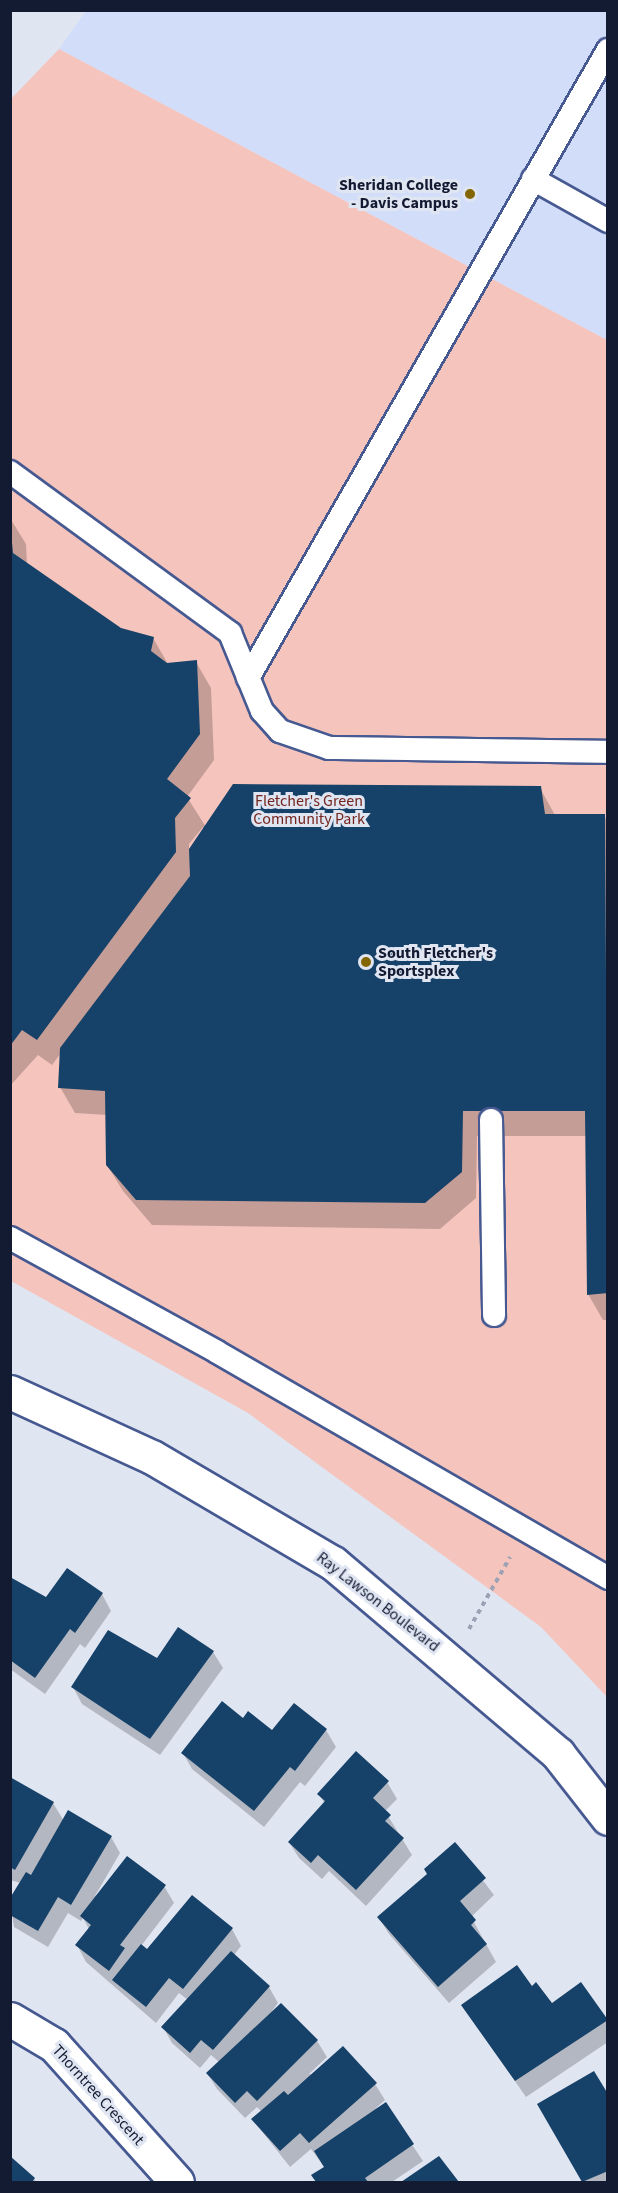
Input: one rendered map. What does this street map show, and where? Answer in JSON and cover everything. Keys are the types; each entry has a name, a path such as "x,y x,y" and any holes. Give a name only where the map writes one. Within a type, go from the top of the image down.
{"street":[{"name":"Ray Lawson Boulevard","path":"10,1392 152,1456 333,1563 558,1754 608,1818"},
{"name":"Thorntree Crescent","path":"10,2019 54,2044 177,2182"}],"lane":[{"path":"248,678 608,50"},
{"path":"534,179 608,221"},
{"path":"10,472 230,633 262,711 280,731 328,748 608,752"},
{"path":"491,1120 494,1315"},
{"path":"10,1238 608,1578"}],"path":[{"path":"451,1661 525,1530"}],"shaded area":[{"name":"Sheridan College - Davis Campus","path":"86,11 607,11 607,340 59,49"}],"green space":[{"name":"Fletcher's Green Community Park","path":"59,49 607,340 607,1697 541,1627 248,1413 11,1281 10,100"}],"building":[{"path":"10,522 13,553 121,628 154,637 151,651 167,663 197,660 200,734 167,779 191,798 175,818 176,852 37,1040 22,1030 10,1046"},
{"name":"South Fletcher's Sportsplex","path":"233,784 541,786 545,814 605,814 608,1293 587,1295 585,1111 463,1111 462,1172 425,1203 136,1200 106,1165 105,1091 58,1088 60,1048 190,876 189,849"},
{"path":"67,1568 103,1593 75,1633 70,1629 35,1678 10,1660 10,1577 46,1597"},
{"path":"178,1627 214,1651 150,1739 71,1687 108,1630 157,1658"},
{"path":"222,1701 243,1718 248,1711 272,1730 294,1703 327,1729 295,1771 290,1767 254,1811 181,1753"},
{"path":"356,1751 389,1781 373,1798 391,1815 385,1821 404,1838 356,1890 318,1855 311,1863 288,1842 325,1801 317,1794"},
{"path":"10,1777 54,1802 15,1870 10,1867"},
{"path":"68,1810 112,1836 71,1905 58,1897 38,1931 10,1915 10,1898 26,1872 31,1875"},
{"path":"455,1842 486,1878 460,1901 476,1920 471,1925 487,1944 438,1987 377,1917 427,1874 424,1869"},
{"path":"127,1856 166,1885 120,1945 125,1948 109,1971 75,1945 91,1925 80,1916"},
{"path":"192,1895 233,1928 183,1989 169,1978 146,2007 112,1980 141,1944 147,1949"},
{"path":"231,1951 270,1986 213,2050 201,2040 190,2053 161,2027"},
{"path":"517,1965 532,1986 536,1982 552,2003 581,1982 608,2020 515,2081 461,2005"},
{"path":"281,2003 318,2040 257,2101 247,2091 235,2103 206,2073"},
{"path":"343,2046 377,2083 309,2143 300,2133 280,2151 251,2119 284,2091 288,2095"},
{"path":"594,2071 608,2094 608,2171 582,2182 537,2104"},
{"path":"386,2102 414,2144 365,2178 368,2182 316,2182 311,2175 324,2167 314,2151"},
{"path":"10,2156 35,2178 32,2182 10,2182"},
{"path":"439,2156 459,2182 401,2182"}],"place":[{"name":"Sheridan College - Davis Campus","path":"470,194"},
{"name":"South Fletcher's Sportsplex","path":"366,962"}]}
